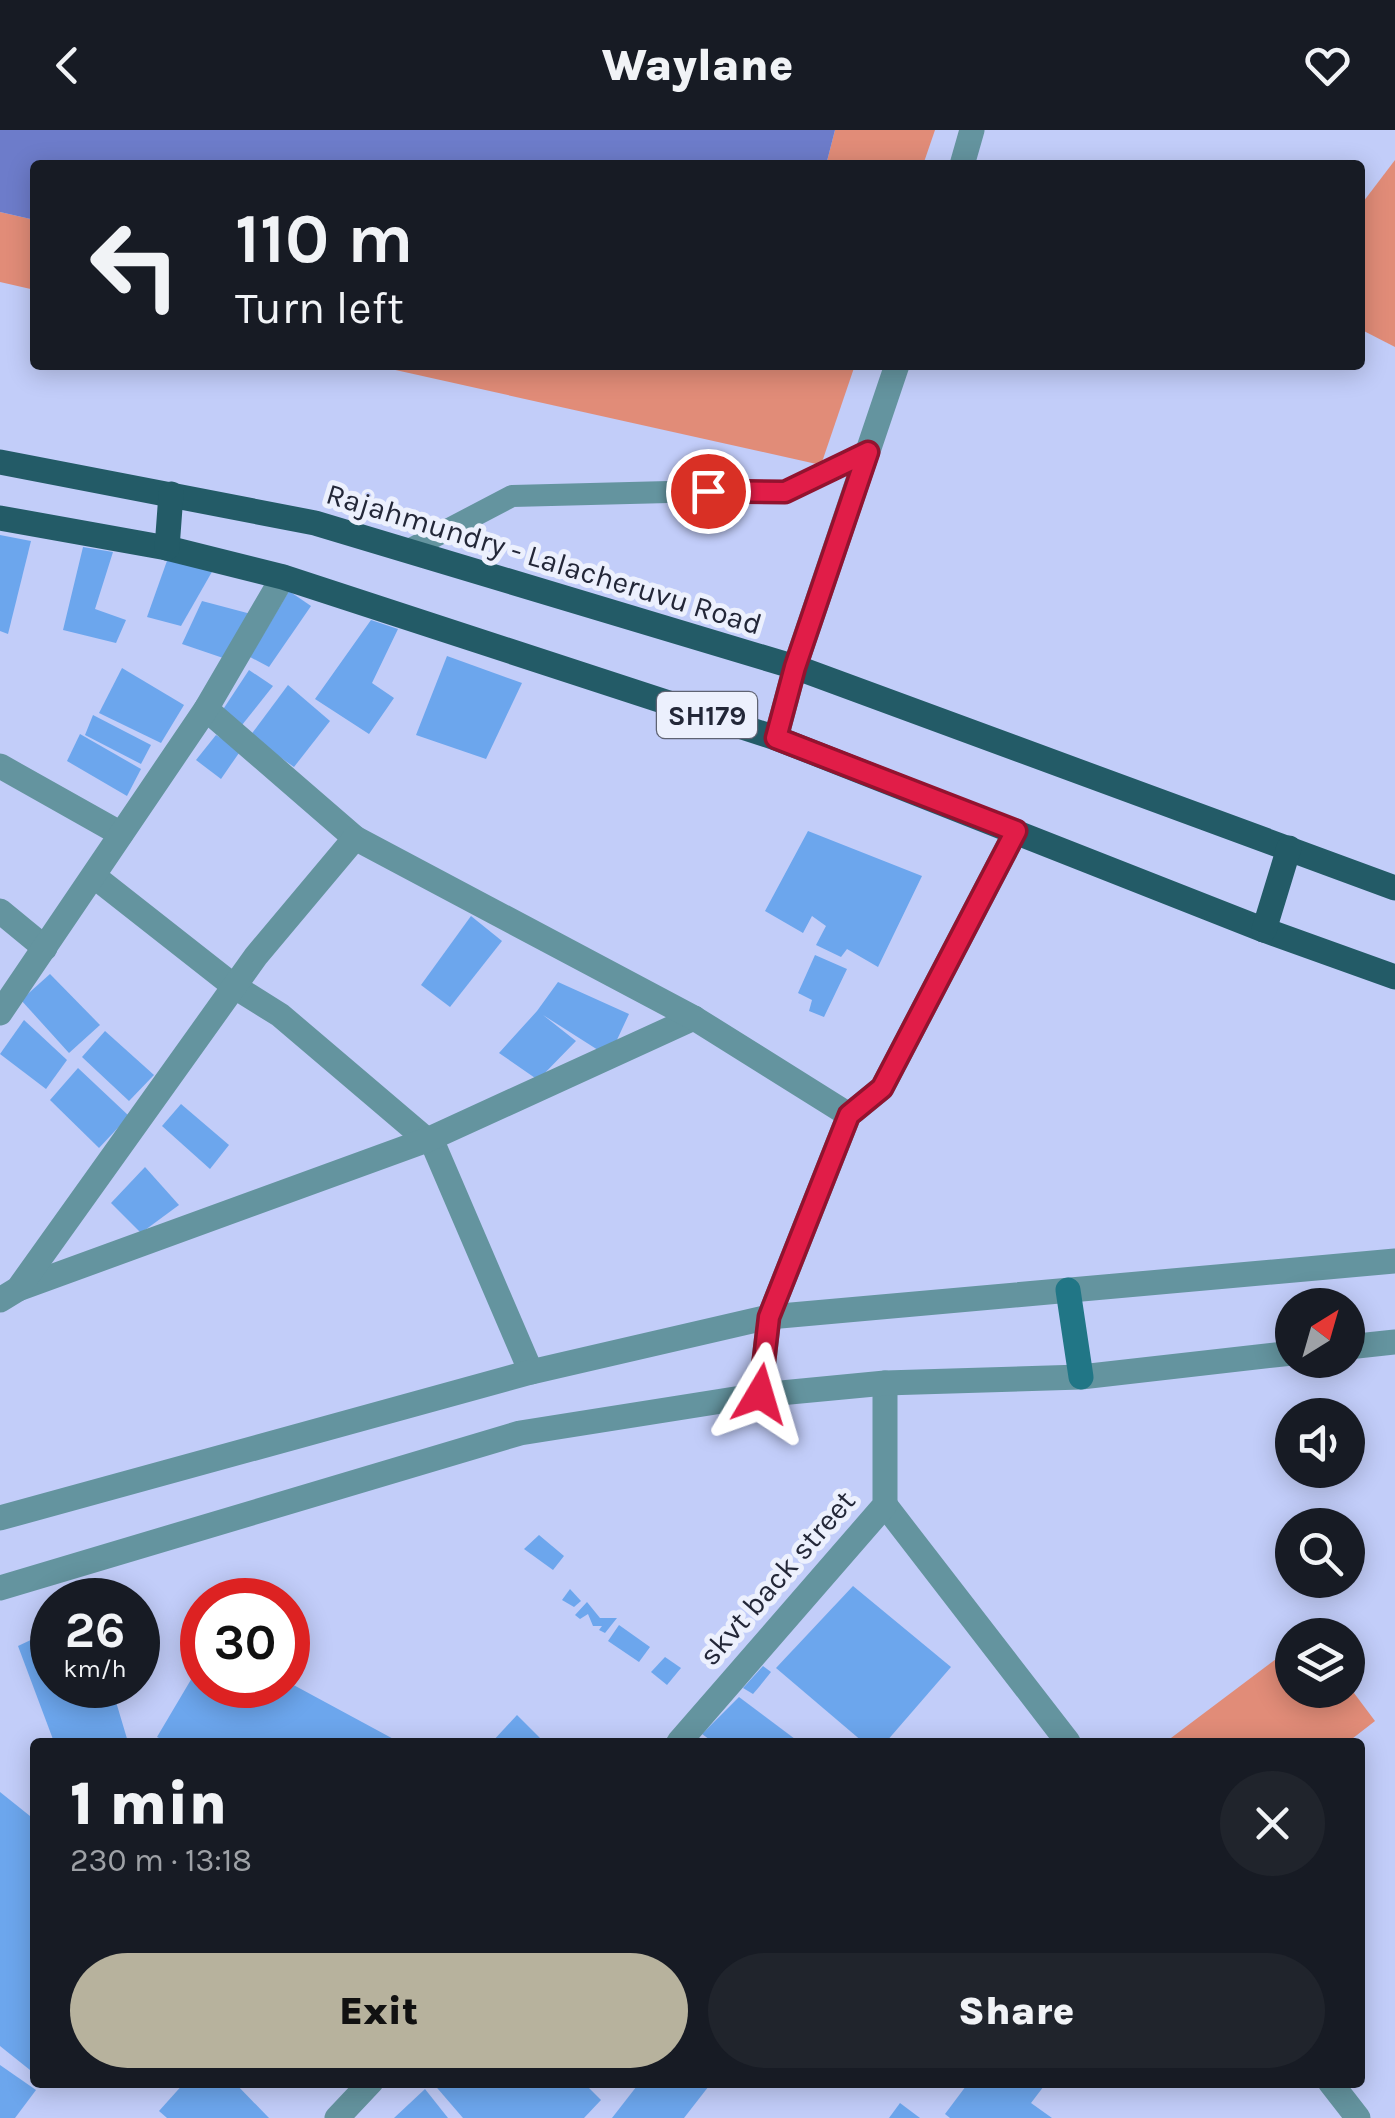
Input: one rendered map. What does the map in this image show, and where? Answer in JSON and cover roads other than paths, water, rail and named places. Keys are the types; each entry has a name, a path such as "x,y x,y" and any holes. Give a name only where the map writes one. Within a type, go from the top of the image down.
{"main road":[{"name":"Rajahmundry - Lalacheruvu Road","path":"0,462 316,523 795,667 1395,888"},
{"path":"167,548 171,494"},
{"name":"SH179","path":"0,518 167,548 283,577 776,738 1264,930 1395,977"},
{"path":"1264,930 1289,848"},
{"path":"1068,1290 1081,1377"}],"street":[{"path":"963,160 972,130"},
{"path":"776,738 795,667 895,370"},
{"path":"0,1012 206,709 283,577"},
{"path":"206,709 355,838 694,1018 849,1115"},
{"path":"0,766 122,834"},
{"path":"760,1394 769,1317 849,1115 882,1088 1016,831"},
{"path":"9,1294 256,956 355,838"},
{"path":"95,877 235,986 280,1015 434,1146 531,1372"},
{"path":"0,911 46,948"},
{"path":"9,1294 427,1140 694,1018"},
{"path":"0,1518 531,1372 769,1317 1395,1262"},
{"path":"1365,1345 1395,1342"},
{"path":"0,1588 520,1432 760,1394 885,1382 1081,1377 1275,1355"},
{"name":"skvt back street","path":"682,1738 885,1505 885,1382"},
{"path":"885,1505 1065,1738"},
{"path":"337,2118 365,2088"},
{"path":"1335,2088 1358,2118"}],"lane":[{"path":"407,551 512,496 785,492 868,452"}],"water":[{"path":"0,130 835,130 827,160 30,160 30,219 0,212"}]}
